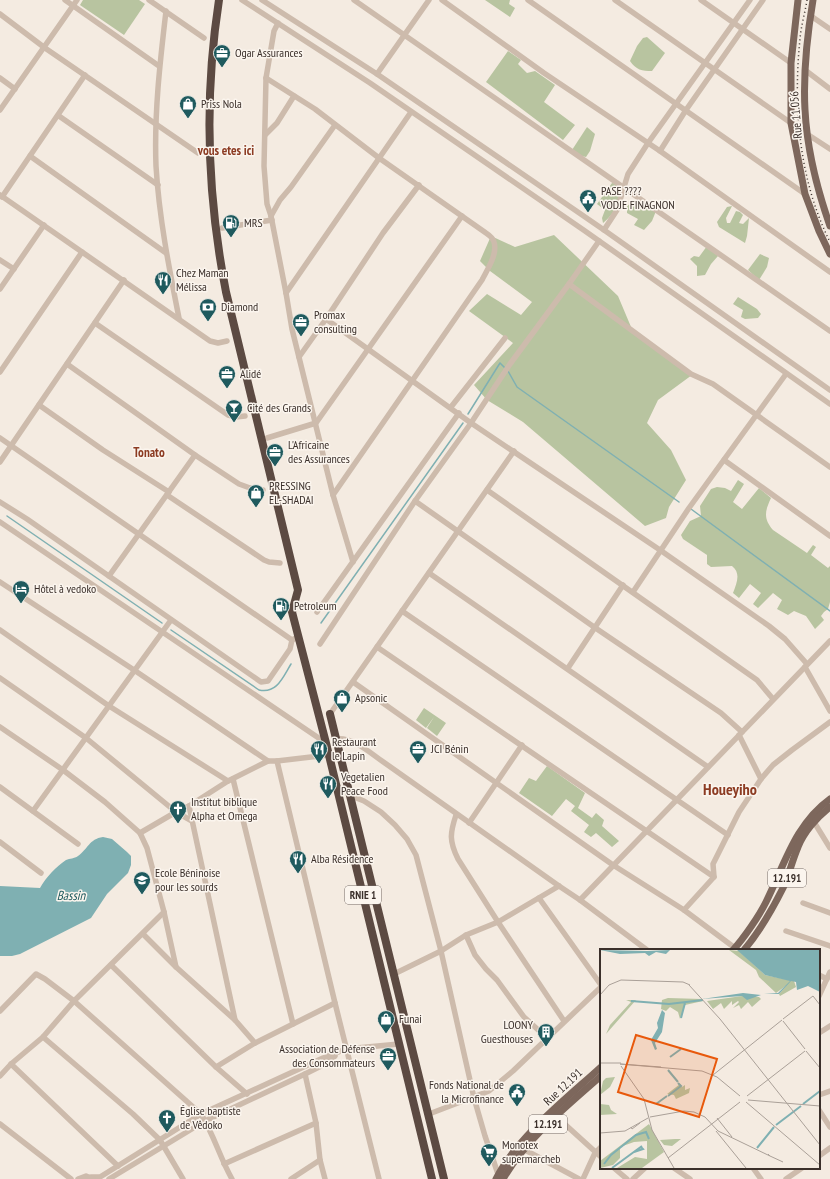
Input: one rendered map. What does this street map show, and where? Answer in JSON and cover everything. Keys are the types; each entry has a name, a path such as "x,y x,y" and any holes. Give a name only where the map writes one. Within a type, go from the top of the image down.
{"highway":[{"name":"RNIE 1","path":"219,0 212,50 209,105 211,172 215,230 226,292 298,590 292,612 295,638 326,743 432,1179"},
{"name":"RNIE 1","path":"330,714 444,1179"}],"main road":[{"path":"798,0 791,63 791,123 805,194 819,231 830,254"},
{"name":"Rue 11.056","path":"813,0 805,70 805,110 807,134 812,162 823,207 830,226"},
{"path":"734,949 765,904 793,842 815,812 830,799"},
{"name":"12.191","path":"745,949 767,918 783,887 798,846 808,829 830,807"},
{"name":"Rue 12.191","path":"499,1177 514,1151 526,1137 600,1068"},
{"name":"Rue 12.191","path":"499,1177 538,1134 600,1077"}],"street":[{"path":"65,0 159,66"},
{"path":"0,110 45,48 77,0"},
{"path":"149,0 204,38"},
{"path":"242,0 411,112 599,241 830,404"},
{"path":"262,0 377,74 604,230 830,390"},
{"path":"354,0 830,331"},
{"path":"377,74 429,0"},
{"path":"442,0 544,73 660,151 830,272"},
{"path":"528,0 805,194"},
{"path":"615,0 791,123"},
{"path":"701,0 791,63"},
{"path":"604,230 622,200 623,188 628,174 648,143 750,0"},
{"path":"660,151 686,110 764,0"},
{"path":"166,11 159,66 156,146 158,185 166,252 179,318"},
{"path":"0,14 45,48 198,153"},
{"path":"811,16 830,29"},
{"path":"278,23 274,30 266,78 265,177 267,204 272,218 292,328 333,495 353,562"},
{"path":"805,70 830,89"},
{"path":"85,76 59,116 1,196 179,318 210,341 218,343 227,341"},
{"path":"0,78 15,89"},
{"path":"266,78 315,109 379,158 492,238 495,243 495,250 482,280 333,495"},
{"path":"265,135 277,123 294,96"},
{"path":"286,293 411,112"},
{"path":"59,116 158,185"},
{"path":"272,218 280,200 335,125"},
{"path":"807,134 830,149"},
{"path":"30,156 166,252"},
{"path":"299,357 383,233 418,185"},
{"path":"823,207 830,212"},
{"path":"267,438 316,423 462,216"},
{"path":"222,228 272,218"},
{"path":"0,289 44,226"},
{"path":"320,644 415,501 471,423 510,364 599,241"},
{"path":"0,372 82,252"},
{"path":"0,260 14,269"},
{"path":"0,462 124,280"},
{"path":"569,284 687,371 712,384 830,467"},
{"path":"326,319 451,407 471,423 660,550 769,626 785,639 806,666 830,711"},
{"path":"95,323 228,415 236,417 246,416"},
{"path":"451,407 505,338"},
{"path":"67,364 195,455 240,484 250,488 263,490"},
{"path":"633,592 660,550 786,374"},
{"path":"39,405 102,450 264,560 280,563"},
{"path":"317,612 459,413"},
{"path":"0,438 139,534 295,638 290,649 268,682 261,682 27,519 2,504 0,511"},
{"path":"330,714 514,451"},
{"path":"109,576 195,455"},
{"path":"724,460 830,536"},
{"path":"487,490 757,680 774,699"},
{"path":"415,501 594,627 721,713 740,733 760,779"},
{"path":"0,522 326,743"},
{"path":"429,573 568,668 708,767"},
{"path":"0,582 134,670 268,761"},
{"path":"568,668 623,585"},
{"path":"402,611 728,835"},
{"path":"33,811 171,620"},
{"path":"0,630 109,706 231,780 293,1024"},
{"path":"580,900 830,641"},
{"path":"377,647 714,876"},
{"path":"0,678 86,738 176,812 192,821"},
{"path":"353,682 613,865 684,910 734,949"},
{"path":"684,910 714,876 713,864 739,812 760,779 773,765 830,722"},
{"path":"0,727 105,802 140,834 147,848 164,912 176,967"},
{"path":"336,739 343,738 354,743 382,761 469,824 580,900 644,949"},
{"path":"469,824 522,745"},
{"path":"140,834 231,780 268,761 328,755"},
{"path":"277,761 379,1179"},
{"path":"0,787 78,844"},
{"path":"350,795 364,801 381,812 395,825 416,856 441,951 474,1098 499,1177"},
{"path":"189,806 235,1020"},
{"path":"456,814 451,837 452,847 498,922 564,1021"},
{"path":"814,822 830,848"},
{"path":"0,842 41,873"},
{"path":"394,974 441,951 466,935 498,922 559,886"},
{"path":"539,898 600,985"},
{"path":"803,904 830,913"},
{"path":"0,1076 11,1064 43,1037 74,1001 164,912"},
{"path":"786,931 830,946"},
{"path":"143,934 176,967 235,1020 255,1043"},
{"path":"466,935 475,955 497,980 524,1017 548,1038"},
{"path":"112,965 216,1067 247,1094"},
{"path":"820,994 830,972"},
{"path":"0,1011 36,974 45,979 74,1001 201,1114 232,1179"},
{"path":"820,976 827,979"},
{"path":"428,1114 474,1098 489,1091 501,1082 548,1038 600,987"},
{"path":"216,1067 255,1043 335,1003"},
{"path":"820,1032 830,1026"},
{"path":"43,1037 160,1140 182,1179"},
{"path":"66,1174 78,1179 83,1177 100,1177 201,1114 346,1048 399,1044"},
{"path":"109,1179 205,1121 325,1064 339,1052"},
{"path":"11,1064 118,1166"},
{"path":"305,1074 316,1123 320,1160 325,1179"},
{"path":"820,1095 830,1091"},
{"path":"507,1179 527,1150 569,1105"},
{"path":"820,1112 830,1127"},
{"path":"558,1118 600,1156"},
{"path":"224,1164 316,1123"},
{"path":"0,1124 71,1179"},
{"path":"583,1179 595,1153 600,1148"},
{"path":"820,1155 830,1148"},
{"path":"527,1150 578,1179"},
{"path":"292,1179 320,1160"},
{"path":"615,1169 627,1179"},
{"path":"633,1179 644,1169"},
{"path":"675,1169 690,1179"},
{"path":"754,1169 761,1179"},
{"path":"786,1179 801,1169"}],"green space":[{"path":"83,0 139,0 145,4 124,35 80,5"},
{"path":"485,0 510,0 509,4 515,8 510,17"},
{"path":"647,37 665,53 652,71 640,69 630,61 637,46 643,38"},
{"path":"508,51 521,60 518,64 527,73 535,71 555,85 544,102 575,125 563,140 486,82"},
{"path":"587,127 595,134 590,151 586,157 573,154 572,150"},
{"path":"612,183 618,184 622,189 621,198 610,217 603,223 602,218 605,210 597,204"},
{"path":"633,202 656,211 652,221 644,230 634,225 638,219 627,213 627,206"},
{"path":"732,206 726,218 727,223 730,223 736,211 743,215 739,223 743,224 749,218 745,243 719,227 717,222 727,207"},
{"path":"554,235 618,296 634,334 692,375 658,400 647,423 671,450 686,480 669,507 666,518 645,526 523,422 487,400 474,385 513,343 469,311 487,294 521,315 532,302 490,271 480,261 491,236 515,247"},
{"path":"707,246 718,256 711,264 705,275 697,276 697,266 690,259 694,256 699,257"},
{"path":"760,254 769,258 767,267 759,280 748,270"},
{"path":"738,297 757,309 761,314 758,318 745,319 741,317 743,310 733,304"},
{"path":"738,480 744,484 733,502 742,509 759,488 771,498 766,511 766,518 773,530 807,553 813,545 816,547 811,555 828,568 830,566 830,602 828,609 821,616 824,620 815,629 806,616 794,611 788,615 777,609 782,600 773,593 758,608 753,604 761,593 750,584 739,598 733,593 737,578 737,572 735,569 732,566 711,567 707,564 707,555 683,539 681,535 690,521 701,516 700,506 711,489 717,487 725,488 731,491"},
{"path":"424,708 446,723 437,736 427,728 434,717 426,728 416,720"},
{"path":"547,766 585,793 578,808 592,818 596,813 604,820 602,826 619,841 612,847 596,833 591,837 584,832 589,825 571,811 575,806 566,799 552,816 519,793 529,778 536,781"}],"water":[{"name":"Bassin","path":"103,837 112,839 131,856 131,865 128,873 107,894 91,918 20,954 0,956 0,886 40,888 48,876 62,863 68,859 76,857 92,842"}],"waterway":[{"path":"468,414 500,363 505,368"},
{"path":"508,371 517,387 679,502"},
{"path":"321,623 463,423"},
{"path":"691,509 830,611"},
{"path":"7,516 162,623"},
{"path":"171,630 259,690 265,691 275,687 291,664"}],"railway":[{"path":"807,0 801,34 798,65 798,117 805,168 811,194 830,242"}],"place":[{"name":"Ogar Assurances","path":"222,68"},
{"name":"Priss Nola","path":"188,119"},
{"name":"PASE ???? VODJE FINAGNON","path":"588,213"},
{"name":"MRS","path":"231,238"},
{"name":"Chez Maman Mélissa","path":"163,295"},
{"name":"Diamond","path":"208,322"},
{"name":"Promax consulting","path":"301,337"},
{"name":"Alidé","path":"227,389"},
{"name":"Cité des Grands","path":"234,423"},
{"name":"L'Africaine des Assurances","path":"275,467"},
{"name":"PRESSING EL-SHADAI","path":"256,508"},
{"name":"Hôtel à vedoko","path":"21,604"},
{"name":"Petroleum","path":"281,621"},
{"name":"Apsonic","path":"342,713"},
{"name":"Restaurant le Lapin","path":"319,764"},
{"name":"JCI Bénin","path":"418,764"},
{"name":"Vegetalien Peace Food","path":"328,799"},
{"name":"Institut biblique Alpha et Omega","path":"178,824"},
{"name":"Alba Résidence","path":"298,874"},
{"name":"Ecole Béninoise pour les sourds","path":"142,895"},
{"name":"Funai","path":"386,1034"},
{"name":"LOONY Guesthouses","path":"546,1047"},
{"name":"Association de Défense des Consommateurs","path":"388,1071"},
{"name":"Fonds National de la Microfinance","path":"517,1107"},
{"name":"Église baptiste de Vêdoko","path":"167,1133"},
{"name":"Monotex supermarcheb","path":"489,1167"}],"district":[{"name":"vous etes ici","path":"226,150"},
{"name":"Tonato","path":"149,452"},
{"name":"Houeyiho","path":"730,789"}]}
